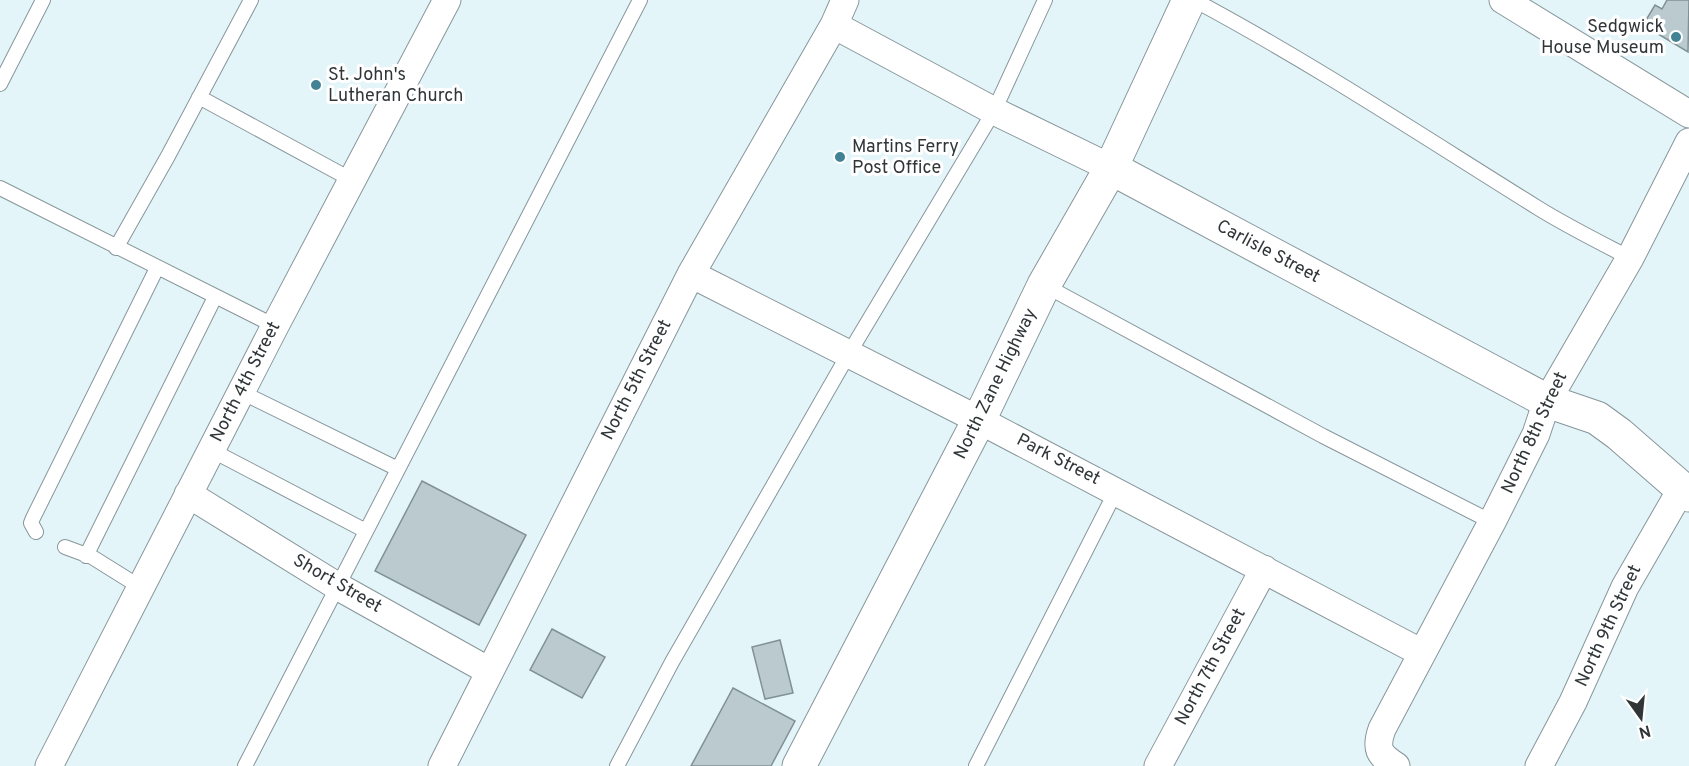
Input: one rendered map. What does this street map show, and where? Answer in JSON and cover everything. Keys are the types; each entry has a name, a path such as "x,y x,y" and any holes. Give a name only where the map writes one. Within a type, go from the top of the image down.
{"main road":[{"name":"North Zane Highway","path":"799,766 980,420 1044,285 1110,168 1191,0"},
{"name":"Carlisle Street","path":"1110,168 1547,401 1597,418 1685,491"}],"street":[{"name":"North 4th Street","path":"49,766 275,326 447,0"},
{"name":"North 5th Street","path":"442,766 691,274 834,25 845,0"},
{"path":"1503,0 1689,114"},
{"name":"Carlisle Street","path":"834,25 994,111 1110,168"},
{"name":"North 8th Street","path":"1396,766 1378,750 1379,739 1536,434 1547,401 1629,258 1689,142"},
{"name":"Park Street","path":"691,274 1116,490 1422,652"},
{"name":"North 9th Street","path":"1539,766 1573,702 1625,587 1685,491"},
{"name":"Short Street","path":"188,494 337,586 489,671"},
{"name":"North 7th Street","path":"1158,766 1264,568"}],"lane":[{"path":"0,84 43,0"},
{"path":"116,248 251,0"},
{"path":"245,766 640,0"},
{"path":"617,766 672,662 848,355 994,111 1045,0"},
{"path":"1191,0 1242,26 1367,100 1539,208 1629,258"},
{"path":"199,97 352,180"},
{"path":"0,188 275,326"},
{"path":"36,532 31,523 33,518 157,268"},
{"path":"1044,285 1323,436 1492,522"},
{"path":"86,556 215,297"},
{"path":"241,392 398,469"},
{"path":"211,450 366,531"},
{"path":"976,766 1116,490"},
{"path":"65,547 92,557 140,587"}],"building":[{"name":"Sedgwick House Museum","path":"1667,0 1689,0 1688,52 1643,25 1655,5 1662,9"},
{"path":"422,481 526,535 479,625 375,571"},
{"path":"552,629 605,657 582,698 530,670"},
{"path":"780,640 793,693 765,699 752,647"},
{"path":"733,688 795,721 771,766 691,766"}],"place":[{"name":"Sedgwick House Museum","path":"1676,37"},
{"name":"St. John's Lutheran Church","path":"316,85"},
{"name":"Martins Ferry Post Office","path":"840,157"}]}
